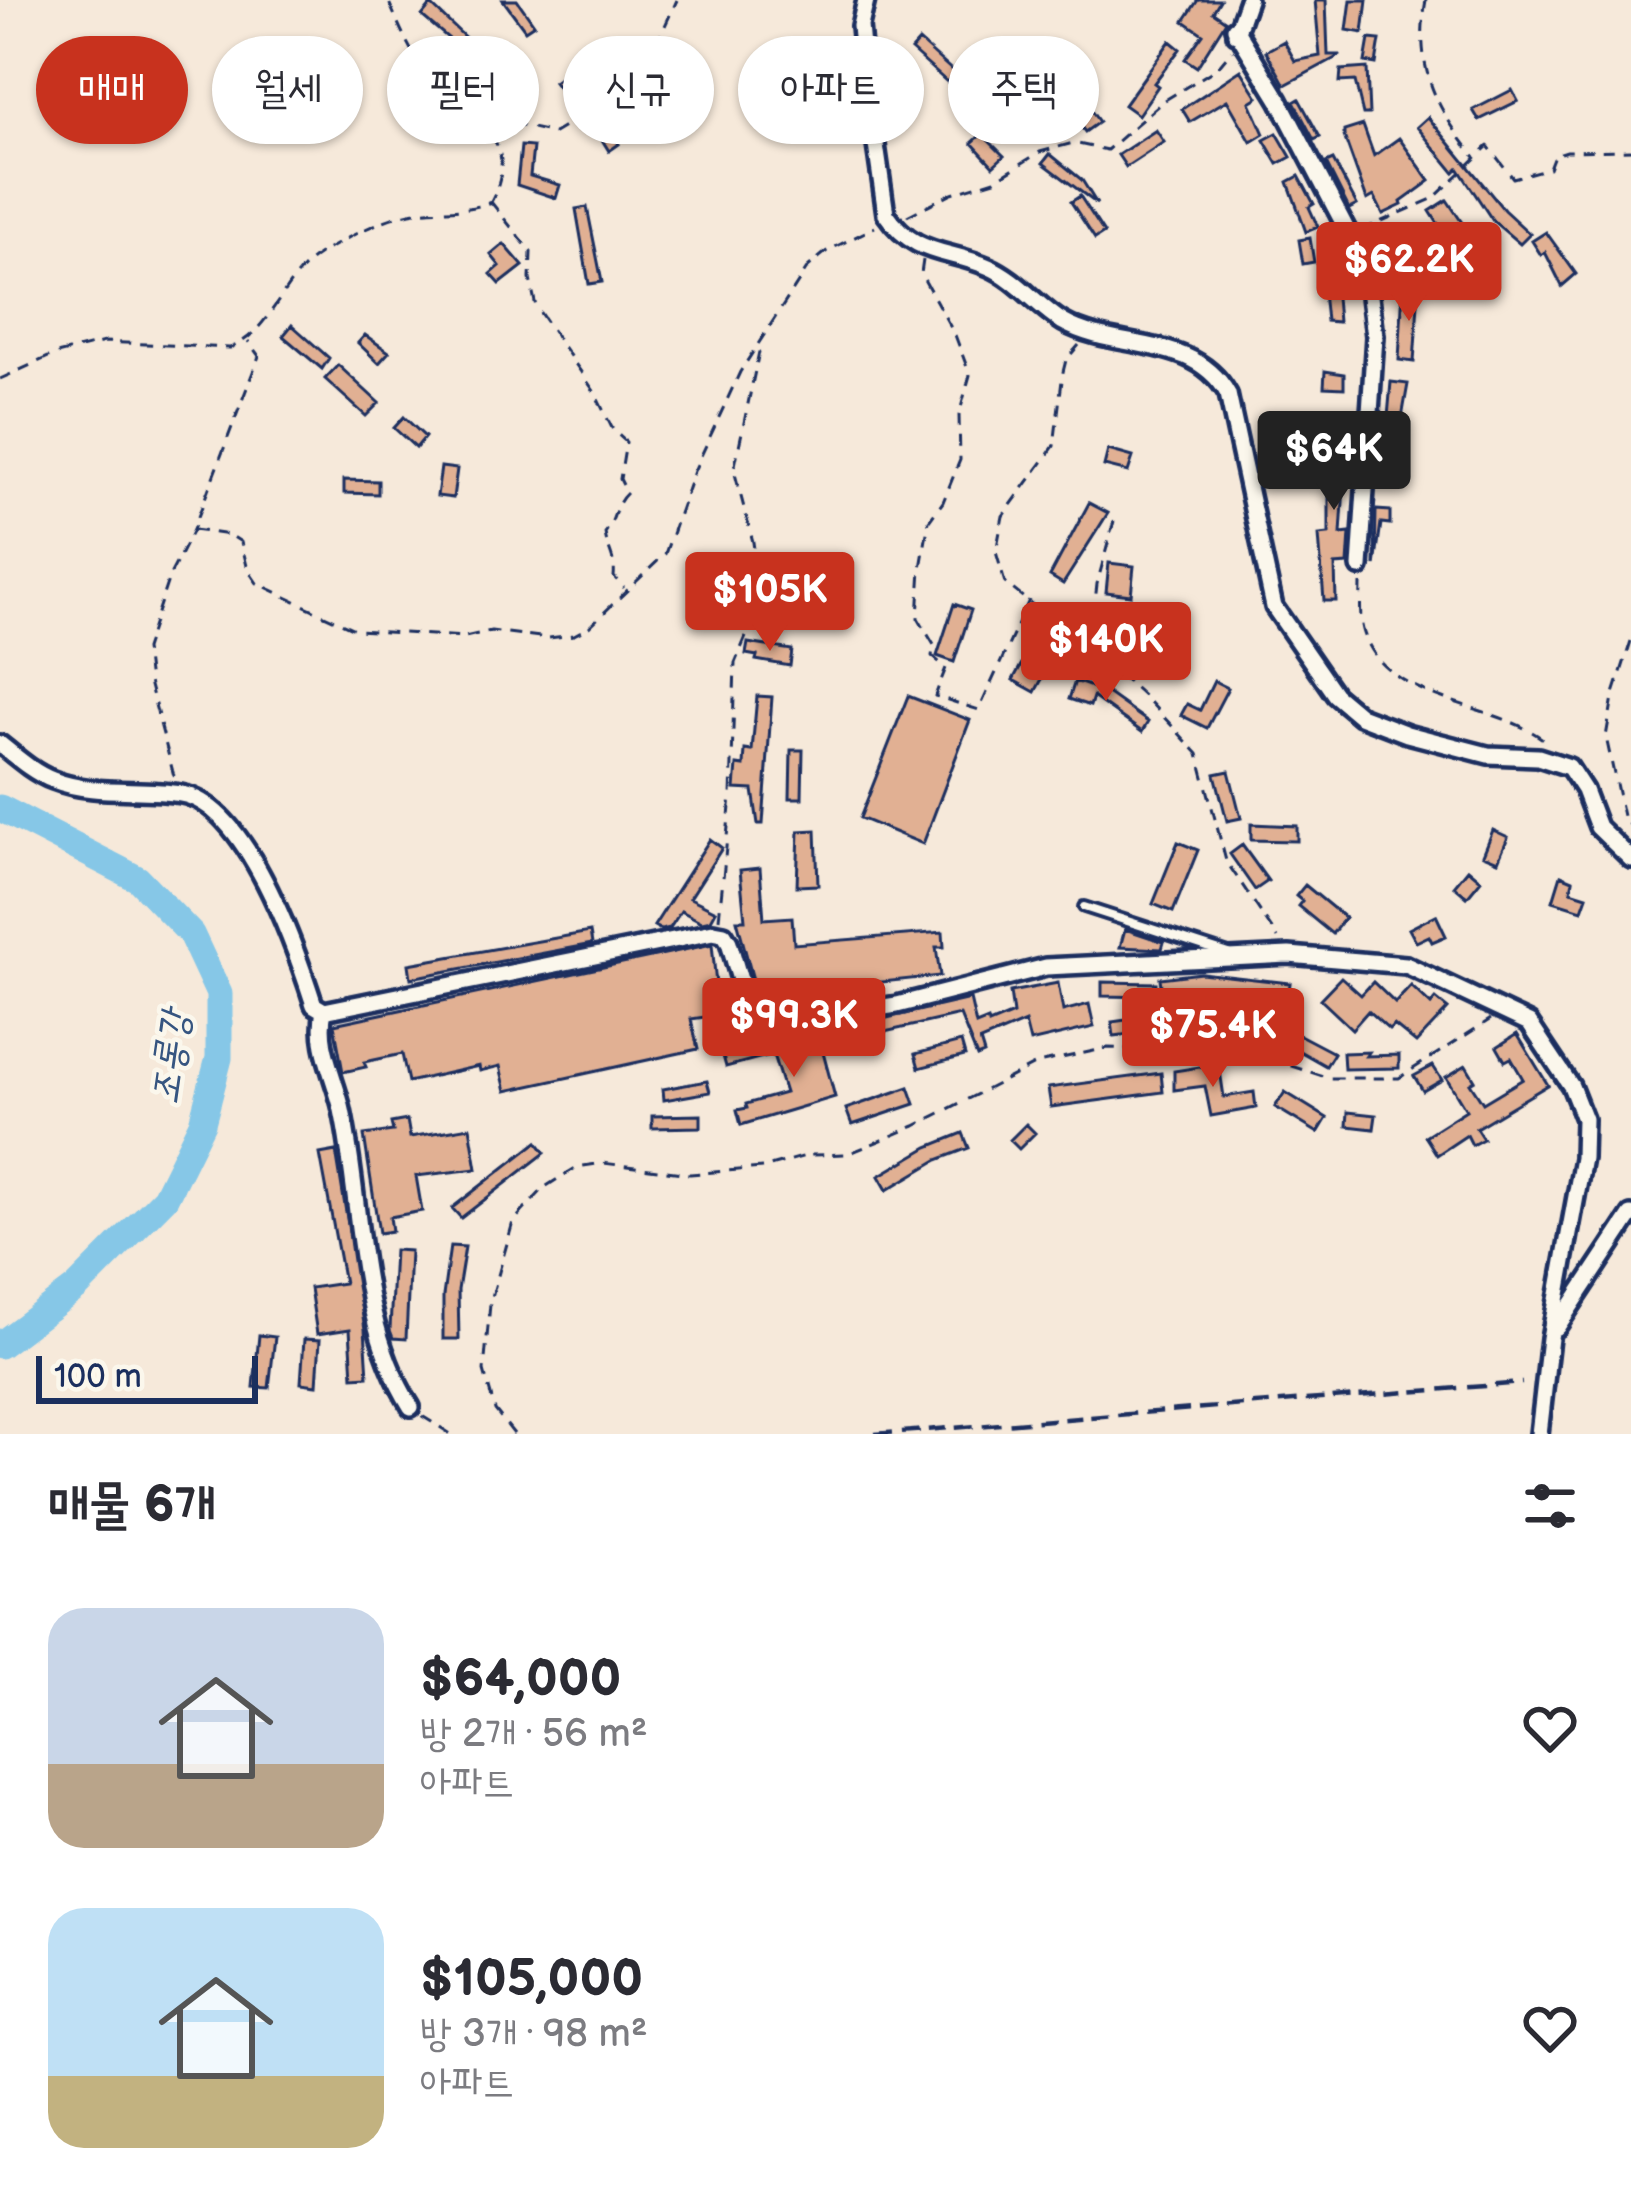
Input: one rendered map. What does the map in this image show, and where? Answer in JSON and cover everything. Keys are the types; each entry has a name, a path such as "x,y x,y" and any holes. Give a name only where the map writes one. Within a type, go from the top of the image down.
{"street":[{"path":"866,0 860,26 862,48 886,214 892,223 925,249 985,265 1063,322 1180,353 1202,366 1226,389 1274,607 1335,695 1360,716 1407,734 1488,755 1538,757 1569,767 1585,790 1598,827 1631,859"},
{"path":"1248,0 1236,36 1269,81 1348,234 1369,289 1375,336 1360,567"},
{"path":"0,744 50,779 82,788 181,794 197,799 221,818 250,856 272,897 314,1005 324,1011 718,932 729,942 747,1004 784,1022 897,1005 1046,967 1289,955 1406,965 1529,1023 1571,1086 1584,1118 1583,1158 1550,1339 1540,1434"},
{"path":"324,1011 322,1038 342,1106 373,1311 396,1383 412,1407"},
{"path":"1550,1339 1631,1215"}],"lane":[{"path":"1084,907 1236,957"}],"path":[{"path":"388,0 406,36"},
{"path":"539,130 554,133 577,118 620,110 637,86 677,0"},
{"path":"1426,0 1423,31 1430,87 1445,119 1476,158"},
{"path":"194,530 241,542 248,570 257,583 356,630 465,638 491,631 549,638 574,635 590,627 665,554 694,471 740,372 808,267 866,229 892,223 952,193 995,180 1040,152 1073,142 1107,151 1162,101 1217,68 1236,36"},
{"path":"0,379 53,356 104,342 230,348 248,341 289,284 317,256 398,216 472,209 490,202 498,188 500,167 494,144"},
{"path":"1348,234 1434,198 1488,146 1513,178 1549,168 1554,155 1631,150"},
{"path":"490,202 531,252 536,308 594,391 613,430 626,442 620,478 627,494 616,503 613,523 605,532 614,556 614,577 625,589"},
{"path":"925,249 921,274 955,334 970,375 959,415 960,460 943,502 929,520 920,578 918,618 934,645 932,656 946,668 935,696 979,710 1028,600"},
{"path":"1084,329 1063,372 1054,446 1003,516 998,569 1005,583 1059,626 1089,638"},
{"path":"718,932 731,796 735,663 761,601 753,542 734,470 760,340"},
{"path":"181,794 154,704 146,650 169,578 194,530 259,356 248,341"},
{"path":"1114,521 1090,647 1198,754 1226,861 1289,955"},
{"path":"1360,567 1360,610 1372,653 1418,687 1479,707 1543,738 1569,767"},
{"path":"1631,641 1612,698 1606,737 1623,816 1631,826"},
{"path":"514,1434 495,1409 484,1371 490,1304 513,1222 545,1187 577,1167 603,1163 690,1174 763,1168 809,1154 848,1154 915,1126 1038,1063 1108,1048 1247,1052 1329,1078 1399,1078 1501,1010"},
{"path":"412,1407 451,1434"}],"building":[{"path":"503,0 517,0 534,24 525,30"},
{"path":"1198,0 1220,0 1213,12 1226,21 1197,67 1185,59 1203,34 1184,21"},
{"path":"1315,0 1326,0 1328,55 1341,55 1285,85 1266,51 1284,41 1295,61 1320,56"},
{"path":"1351,0 1367,0 1363,33 1347,30"},
{"path":"431,5 464,36 446,36 422,16"},
{"path":"1369,39 1380,40 1376,64 1365,62"},
{"path":"1170,41 1180,49 1154,83 1158,86 1138,115 1124,105"},
{"path":"924,45 948,67 947,82 924,62"},
{"path":"1367,68 1369,114 1363,114 1355,81 1340,82 1341,70"},
{"path":"1241,70 1258,97 1250,102 1264,134 1251,142 1227,100 1190,122 1182,109"},
{"path":"1512,90 1518,101 1479,120 1473,110"},
{"path":"1299,99 1320,137 1314,140 1294,102"},
{"path":"1428,117 1504,210 1530,234 1520,244 1493,221 1458,168 1454,172 1417,127"},
{"path":"1363,125 1374,156 1399,138 1430,181 1383,214 1374,196 1367,200 1344,136 1344,131"},
{"path":"1156,130 1164,142 1126,167 1118,155"},
{"path":"1277,133 1291,157 1278,164 1264,140"},
{"path":"973,144 992,144 1004,156 993,166"},
{"path":"521,146 533,147 530,176 560,185 556,198 517,185"},
{"path":"1050,154 1082,180 1097,204 1043,163"},
{"path":"1333,160 1357,205 1349,209 1326,163"},
{"path":"1299,176 1314,204 1309,207 1318,227 1306,232 1288,182"},
{"path":"1080,196 1104,233 1095,239 1071,202"},
{"path":"1447,200 1475,242 1446,261 1448,266 1431,273 1416,237 1440,227 1430,211"},
{"path":"587,207 602,282 589,284 576,209"},
{"path":"1546,232 1576,274 1562,286 1545,252 1541,255 1532,241"},
{"path":"1310,238 1314,262 1303,264 1299,240"},
{"path":"504,244 523,266 500,284 491,274 500,266 491,255"},
{"path":"1334,272 1338,322 1326,321 1321,273"},
{"path":"1403,288 1419,289 1414,362 1399,360"},
{"path":"292,325 329,358 322,369 283,336"},
{"path":"365,335 389,352 379,363 358,343"},
{"path":"338,365 379,403 366,416 325,379"},
{"path":"1325,371 1344,374 1344,388 1324,387"},
{"path":"1391,382 1408,384 1400,429 1403,464 1382,464 1382,429 1387,429"},
{"path":"1329,408 1336,408 1338,423 1345,424 1344,439 1339,439 1344,486 1341,534 1350,533 1348,564 1335,565 1336,601 1324,601 1319,535 1329,534"},
{"path":"404,417 425,437 416,448 394,428"},
{"path":"1108,450 1133,457 1128,472 1104,466"},
{"path":"441,467 457,469 453,498 437,496"},
{"path":"344,480 378,481 378,494 344,493"},
{"path":"1089,503 1108,513 1063,584 1050,576"},
{"path":"1376,510 1390,511 1390,524 1381,523 1375,566"},
{"path":"1109,563 1134,566 1131,595 1106,592"},
{"path":"954,604 971,610 954,662 937,656"},
{"path":"1129,620 1135,644 1119,648 1113,624"},
{"path":"748,643 792,650 790,666 756,660 757,656 746,654"},
{"path":"1033,643 1055,655 1035,692 1013,680"},
{"path":"1075,681 1106,692 1148,722 1142,732 1093,697 1090,706 1069,699"},
{"path":"1214,681 1228,688 1207,728 1181,715 1187,704 1200,710"},
{"path":"757,696 772,697 763,824 758,824 753,790 735,789 737,765 744,766 745,750 752,751"},
{"path":"908,696 970,720 923,844 860,818"},
{"path":"791,750 803,750 802,798 790,798"},
{"path":"1229,771 1241,818 1227,821 1215,774"},
{"path":"1251,824 1297,826 1297,841 1251,840"},
{"path":"816,830 818,885 797,886 799,831"},
{"path":"1493,830 1508,837 1498,861 1483,855"},
{"path":"710,839 722,848 690,898 716,911 711,920 702,922 681,911 670,928 654,926"},
{"path":"1178,842 1198,850 1173,912 1153,904"},
{"path":"1242,845 1268,881 1255,890 1230,854"},
{"path":"760,868 764,919 792,917 794,944 943,932 944,947 936,947 940,976 757,995 737,920 745,920 740,870"},
{"path":"1468,869 1481,880 1467,897 1454,886"},
{"path":"1561,875 1573,880 1571,891 1587,896 1582,910 1553,901"},
{"path":"1305,885 1345,918 1332,934 1298,906 1302,901 1296,896"},
{"path":"1436,915 1446,936 1416,942 1409,929"},
{"path":"1125,929 1164,942 1162,949 1120,947"},
{"path":"590,932 592,944 411,978 409,964"},
{"path":"712,944 719,1015 691,1019 698,1049 506,1091 500,1066 408,1082 402,1054 343,1072 334,1024"},
{"path":"1201,973 1290,983 1288,1000 1197,989 1162,993 1160,978"},
{"path":"1341,977 1361,995 1373,982 1395,1003 1411,986 1431,1005 1436,999 1448,1009 1416,1043 1394,1025 1389,1030 1368,1011 1352,1029 1320,999"},
{"path":"1102,982 1156,983 1156,997 1102,996"},
{"path":"1058,983 1063,1011 1089,1004 1094,1027 1030,1042 1025,1022 980,1041 984,1054 977,1057 960,1015 876,1034 874,1021 970,999 976,1025 988,1020 989,1024 1013,1014 1010,992"},
{"path":"1198,1014 1222,1014 1222,1031 1174,1030 1174,1018 1198,1019"},
{"path":"1153,1016 1155,1031 1114,1036 1112,1022"},
{"path":"1262,1019 1285,1021 1283,1036 1260,1034"},
{"path":"1294,1032 1334,1053 1326,1066 1287,1044"},
{"path":"818,1034 835,1097 741,1125 737,1110 785,1093 770,1045"},
{"path":"1517,1034 1548,1085 1476,1128 1483,1139 1472,1145 1467,1135 1437,1155 1425,1136 1466,1110 1446,1077 1466,1065 1475,1080 1470,1083 1483,1103 1523,1079 1511,1058 1505,1061 1497,1047"},
{"path":"961,1042 965,1056 919,1068 915,1054"},
{"path":"765,1045 767,1056 726,1067 723,1056"},
{"path":"1369,1052 1366,1056 1399,1055 1399,1068 1344,1069 1343,1053"},
{"path":"1219,1064 1224,1097 1254,1092 1256,1108 1211,1116 1205,1086 1174,1090 1174,1071"},
{"path":"1433,1066 1442,1080 1423,1091 1414,1076"},
{"path":"1161,1073 1163,1092 1051,1107 1048,1088"},
{"path":"707,1081 710,1092 664,1100 663,1089"},
{"path":"909,1087 915,1104 852,1125 846,1109"},
{"path":"1285,1092 1327,1118 1318,1133 1275,1107"},
{"path":"1348,1112 1376,1115 1374,1129 1347,1126"},
{"path":"701,1115 701,1127 652,1128 652,1116"},
{"path":"407,1120 410,1137 470,1127 477,1169 416,1176 422,1211 390,1217 392,1231 379,1233 364,1135 393,1131 391,1123"},
{"path":"1026,1124 1035,1133 1019,1149 1010,1140"},
{"path":"963,1133 969,1148 937,1160 887,1190 879,1176"},
{"path":"537,1142 545,1153 461,1218 452,1208"},
{"path":"336,1151 365,1329 368,1376 353,1377 350,1329 317,1334 310,1288 344,1283 320,1154"},
{"path":"450,1246 465,1247 458,1290 459,1339 443,1339"},
{"path":"394,1250 410,1251 406,1339 393,1338 390,1330"},
{"path":"259,1335 275,1337 269,1388 254,1387"},
{"path":"304,1339 320,1340 317,1385 301,1383"}],"waterway":[{"name":"조롱강","path":"0,808 138,879 191,934 219,994 219,1058 202,1123 165,1198 76,1288 0,1345"}],"railway":[{"path":"875,1434 1522,1383"}]}
